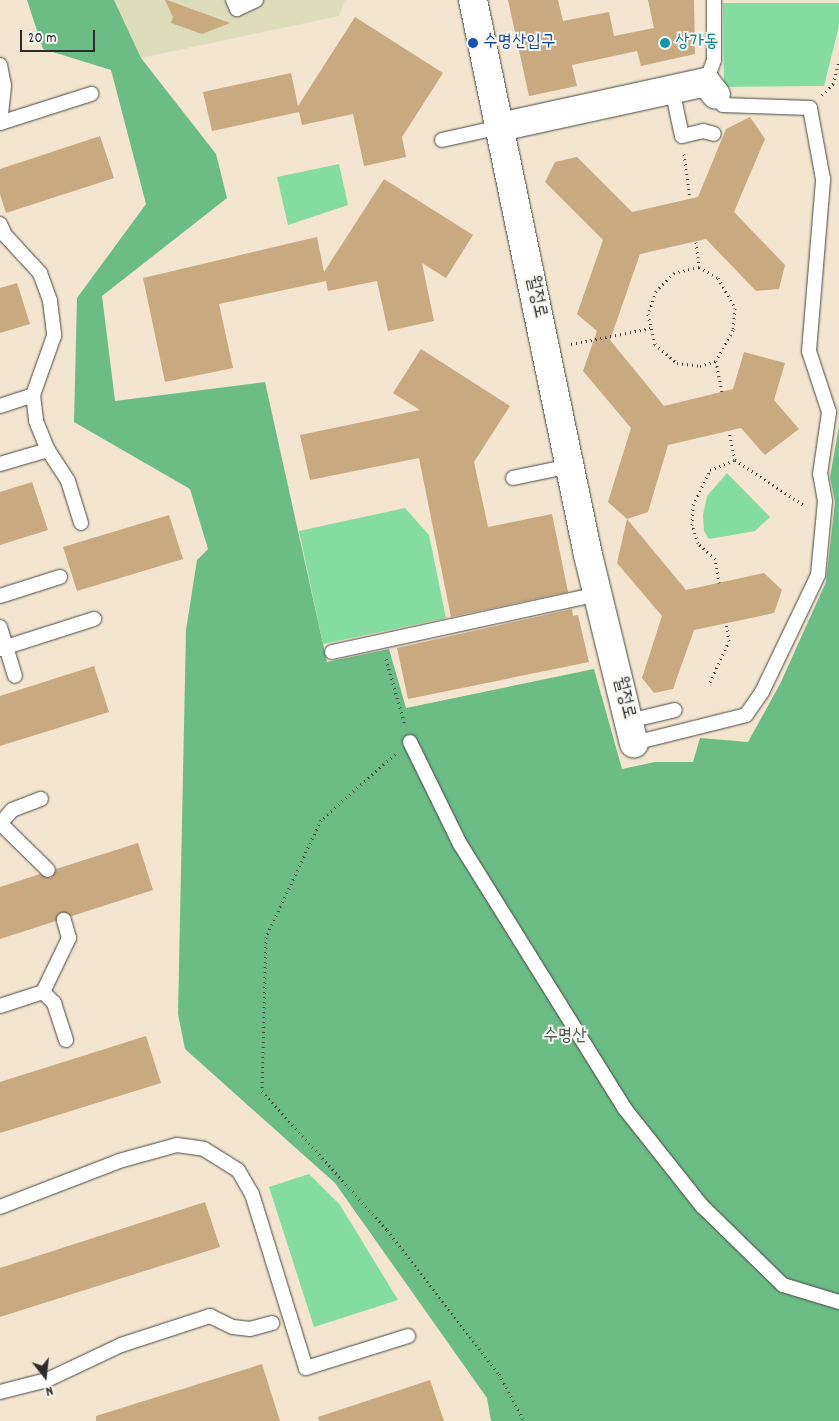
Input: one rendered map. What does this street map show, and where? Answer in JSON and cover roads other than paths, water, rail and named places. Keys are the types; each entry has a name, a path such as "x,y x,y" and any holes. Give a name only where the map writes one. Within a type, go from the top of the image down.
{"street":[{"name":"월정로","path":"473,0 570,466 598,594 632,732"},
{"path":"500,127 672,89 711,88"}],"lane":[{"path":"233,0 237,9 256,0"},
{"path":"632,732 746,715 762,692 818,575 825,500 820,474 829,412 808,351 823,179 810,108 724,105 711,88 714,60 714,0"},
{"path":"0,65 4,86 0,123 91,94"},
{"path":"672,89 682,136 703,131 714,134"},
{"path":"442,140 500,127"},
{"path":"0,224 5,235 40,273 50,301 54,336 33,395 36,421 48,450 68,481 81,523"},
{"path":"0,406 33,395"},
{"path":"0,464 48,450"},
{"path":"512,478 570,466"},
{"path":"0,596 60,577"},
{"path":"332,652 598,594"},
{"path":"3,648 94,619"},
{"path":"0,627 3,648 16,676"},
{"path":"632,732 675,710"},
{"path":"410,742 460,844 625,1109 702,1206 782,1285 839,1302"},
{"path":"41,799 26,802 12,810 0,824 48,870"},
{"path":"0,1006 43,992 69,938 64,920"},
{"path":"43,992 54,1003 66,1040"},
{"path":"0,1208 119,1161 177,1145 204,1149 238,1170 252,1194 306,1368 408,1336"},
{"path":"0,1392 47,1380 121,1345 210,1316 234,1326 250,1329 272,1323"}],"place":[{"name":"수명산입구","path":"473,43"},
{"name":"상가동","path":"665,43"}],"park label":[{"name":"수명산","path":"565,1037"}]}
